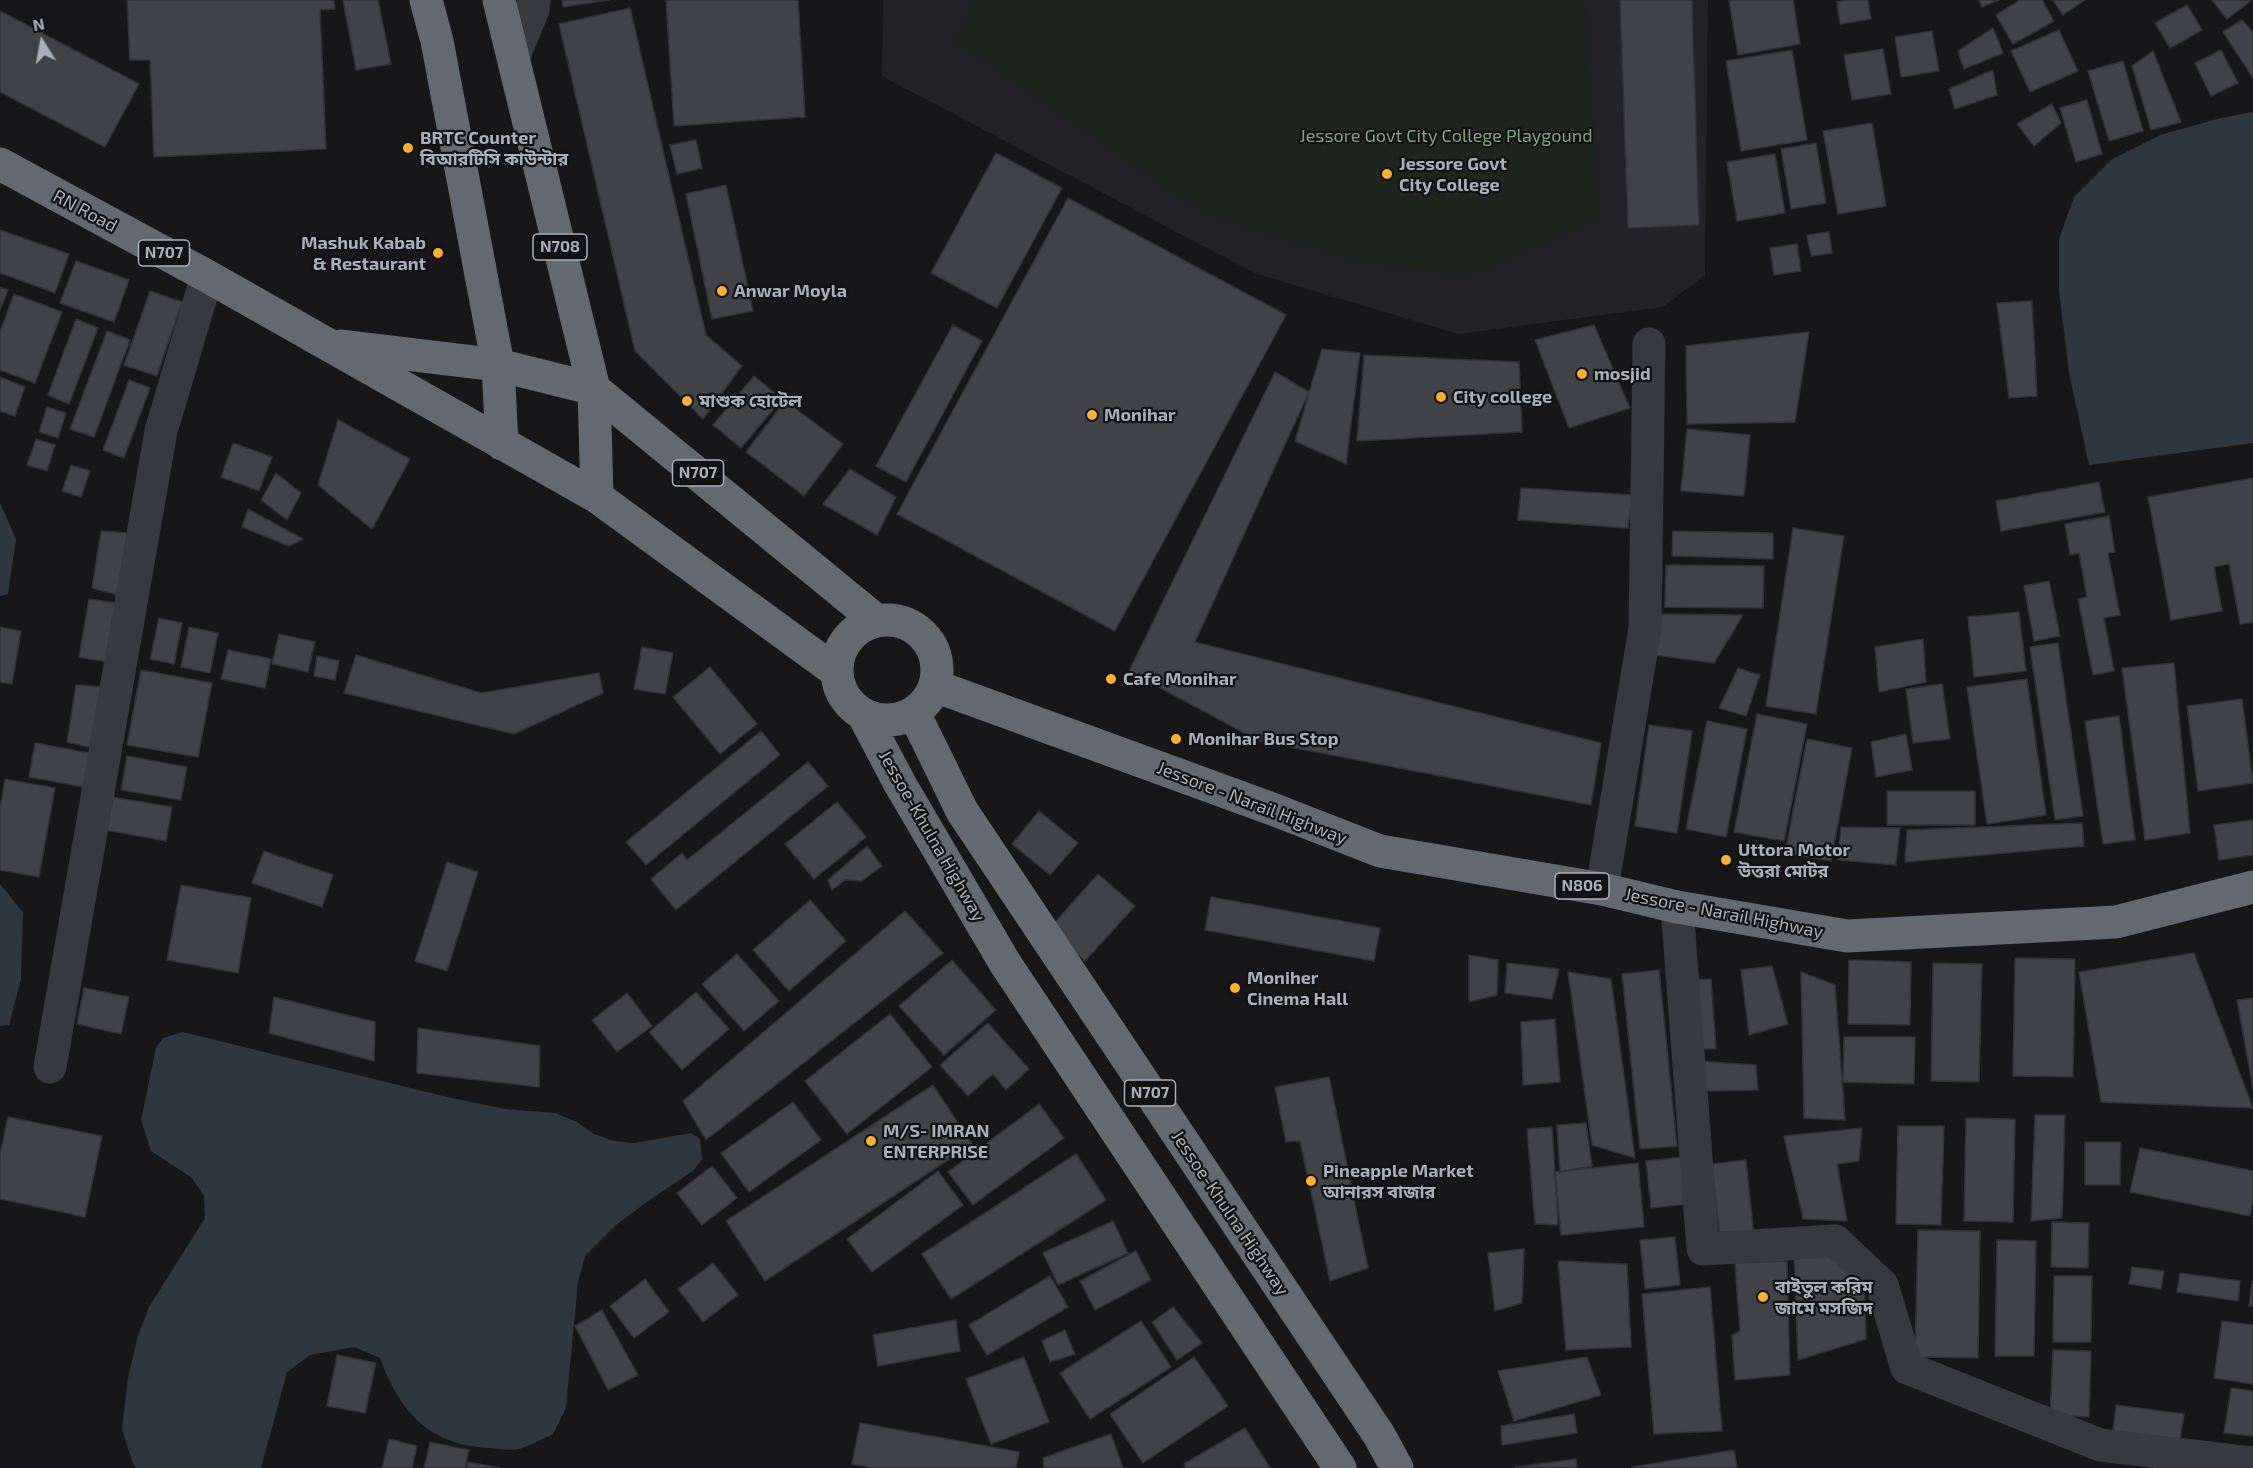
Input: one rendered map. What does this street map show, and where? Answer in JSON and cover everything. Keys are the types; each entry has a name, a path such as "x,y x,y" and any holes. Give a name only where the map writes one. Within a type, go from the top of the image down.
{"highway":[{"path":"426,0 437,41 498,365 502,444"},
{"name":"N708","path":"499,0 594,388 597,497"},
{"name":"RN Road","path":"0,164 207,276 502,444"},
{"name":"RN Road","path":"326,344 498,365"},
{"name":"N707","path":"498,365 594,388 878,621"},
{"name":"N707","path":"502,444 597,497 837,672 844,696 849,704 863,714"},
{"path":"837,672 839,654 848,639 861,627 878,621 895,620 911,626 925,636 934,652 938,669 935,686 927,701 914,713 897,719 880,720 863,714"},
{"name":"Jessore - Narail Highway","path":"935,686 1275,810 1380,851 1602,889 1677,907 1847,936 2116,922 2253,887"},
{"name":"Jessoe-Khulna Highway","path":"914,713 962,811 1379,1435 1397,1468"},
{"name":"Jessoe-Khulna Highway","path":"863,714 906,794 1005,963 1340,1468"}],"street":[{"path":"513,55 533,10 534,0"},
{"path":"50,1067 161,431 207,276"},
{"path":"1602,889 1645,628 1649,344"},
{"path":"1677,907 1703,1249 1835,1241 1882,1285 1907,1368 2100,1444 2253,1463"}],"shaded area":[{"name":"Jessore Govt City College Playgound","path":"883,0 1708,0 1705,275 1663,307 1458,334 1254,273 882,76"},
{"path":"2253,112 2253,443 2089,465 2069,373 2059,290 2059,239 2074,197 2112,159 2160,135 2221,118"},
{"path":"0,503 16,539 8,594 0,596"},
{"path":"0,884 23,912 21,979 9,1025 0,1026"},
{"path":"183,1032 447,1097 505,1109 555,1113 577,1122 594,1134 614,1141 634,1143 691,1133 700,1139 702,1159 693,1171 616,1225 585,1256 578,1282 566,1408 553,1434 512,1450 470,1446 451,1441 420,1423 408,1410 397,1395 380,1358 354,1347 310,1355 287,1372 261,1468 136,1468 122,1429 128,1378 138,1336 149,1307 205,1218 204,1196 192,1178 151,1151 141,1120 156,1048 163,1038"}],"green space":[{"name":"Jessore Govt City College Playgound","path":"977,0 1584,0 1600,218 1466,277 1351,259 1205,214 955,41"}],"building":[{"path":"127,0 334,0 335,9 320,10 326,149 154,157 150,60 130,60"},
{"path":"343,0 378,0 391,64 356,70"},
{"path":"562,0 609,0 563,7"},
{"path":"666,0 798,0 805,117 674,126"},
{"path":"1620,0 1692,0 1699,225 1628,228"},
{"path":"1729,0 1793,0 1800,44 1738,55"},
{"path":"1868,0 1871,19 1840,24 1837,2"},
{"path":"1979,0 1999,0 1982,7"},
{"path":"2020,0 2042,0 2054,21 2013,44 1996,15"},
{"path":"2053,0 2085,0 2063,15"},
{"path":"2212,0 2252,0 2227,19"},
{"path":"2187,5 2202,30 2170,48 2155,23"},
{"path":"630,8 706,335 742,366 703,419 635,351 559,24"},
{"path":"0,11 139,84 105,147 0,92"},
{"path":"2242,20 2253,32 2253,78 2223,32"},
{"path":"1993,28 2003,53 1964,69 1958,51"},
{"path":"2059,30 2078,71 2030,92 2011,51"},
{"path":"1932,31 1939,71 1901,77 1895,37"},
{"path":"1883,49 1891,94 1852,100 1844,55"},
{"path":"1792,50 1807,140 1741,151 1726,61"},
{"path":"2221,50 2238,83 2211,96 2195,63"},
{"path":"2153,51 2181,122 2151,130 2132,66"},
{"path":"2123,61 2143,131 2109,141 2088,71"},
{"path":"1993,70 1997,95 1955,109 1949,89"},
{"path":"2087,100 2102,154 2076,162 2060,108"},
{"path":"2052,104 2061,123 2034,146 2017,124"},
{"path":"1872,123 1886,206 1838,214 1823,131"},
{"path":"696,140 702,168 677,174 670,145"},
{"path":"1816,143 1826,203 1791,209 1781,149"},
{"path":"996,153 1062,188 997,308 931,273"},
{"path":"1775,154 1785,213 1737,221 1727,162"},
{"path":"726,185 753,311 712,319 686,194"},
{"name":"Monihar","path":"1068,198 1286,315 1115,631 897,514"},
{"path":"0,230 69,254 55,293 0,273"},
{"path":"1829,232 1832,253 1811,256 1807,235"},
{"path":"1797,244 1801,271 1774,275 1770,248"},
{"path":"76,261 129,280 114,322 60,303"},
{"path":"0,287 8,290 0,310"},
{"path":"150,291 182,302 157,376 124,365"},
{"path":"14,294 62,312 35,383 0,370 0,332"},
{"path":"2032,301 2037,396 2009,398 1997,303"},
{"path":"76,319 98,328 69,404 48,395"},
{"path":"953,325 982,341 906,482 876,466"},
{"name":"mosjid","path":"1594,325 1630,408 1569,428 1535,340"},
{"path":"107,331 130,340 94,437 70,429"},
{"path":"1809,332 1795,422 1687,424 1686,346"},
{"path":"1322,349 1360,353 1346,464 1295,441"},
{"name":"City college","path":"1364,355 1519,362 1522,432 1357,441"},
{"path":"1275,372 1309,392 1195,642 1601,743 1591,805 1259,741 1129,671"},
{"path":"754,376 782,399 741,448 713,425"},
{"path":"0,377 25,387 15,416 0,411"},
{"path":"129,380 150,388 124,458 103,450"},
{"path":"785,401 843,444 804,496 746,452"},
{"path":"47,407 66,413 58,438 39,432"},
{"path":"338,420 410,459 372,529 318,485"},
{"path":"1687,429 1750,435 1744,496 1681,491"},
{"path":"36,439 55,445 47,471 27,465"},
{"path":"233,443 272,457 259,491 221,477"},
{"path":"71,465 90,471 81,497 62,491"},
{"path":"850,469 896,497 877,535 823,504"},
{"path":"276,473 301,493 287,520 261,500"},
{"path":"2253,478 2253,622 2240,624 2229,564 2214,567 2222,611 2171,620 2148,497"},
{"path":"2099,482 2105,512 2001,531 1996,501"},
{"path":"1521,488 1632,495 1628,528 1518,520"},
{"path":"248,509 303,539 289,546 242,527"},
{"path":"2109,516 2115,552 2108,553 2120,615 2104,618 2114,671 2093,675 2078,599 2087,597 2079,553 2070,555 2065,524"},
{"path":"1793,528 1844,536 1816,714 1766,706"},
{"path":"101,531 129,533 118,595 92,588"},
{"path":"1673,531 1773,533 1773,559 1672,556"},
{"path":"1666,565 1764,566 1763,608 1665,607"},
{"path":"2049,581 2060,636 2034,641 2024,586"},
{"path":"89,599 116,603 107,662 79,657"},
{"path":"2019,612 2026,671 1974,677 1968,617"},
{"path":"1660,614 1743,615 1714,663 1654,655"},
{"path":"159,618 182,623 174,664 150,659"},
{"path":"0,627 21,631 12,684 0,682"},
{"path":"189,627 218,633 210,673 181,667"},
{"path":"279,634 315,642 308,672 272,664"},
{"path":"1923,639 1926,682 1879,692 1875,647"},
{"path":"2058,643 2083,816 2055,820 2030,647"},
{"path":"642,647 673,653 665,694 634,689"},
{"path":"228,650 271,659 265,688 221,679"},
{"path":"356,655 481,693 599,673 603,693 514,734 344,693"},
{"path":"317,656 339,661 335,680 314,676"},
{"path":"2174,663 2190,833 2145,840 2122,668"},
{"path":"710,667 757,724 720,754 673,697"},
{"path":"1738,668 1760,675 1746,716 1719,708"},
{"path":"141,670 212,683 198,757 127,745"},
{"path":"2027,679 2046,815 1987,824 1967,687"},
{"path":"1942,684 1950,739 1913,743 1906,689"},
{"path":"76,685 104,687 93,748 67,742"},
{"path":"2242,699 2253,783 2198,791 2187,706"},
{"path":"1757,714 1807,724 1784,841 1734,832"},
{"path":"2119,716 2135,840 2103,844 2085,721"},
{"path":"1707,721 1747,729 1726,837 1686,829"},
{"path":"1649,725 1692,731 1677,833 1635,826"},
{"path":"761,731 780,755 646,865 626,842"},
{"path":"1906,734 1912,770 1876,777 1871,742"},
{"path":"1807,739 1852,748 1831,861 1785,853"},
{"path":"35,743 95,754 89,788 29,777"},
{"path":"127,756 187,767 181,800 121,790"},
{"path":"808,762 828,786 676,910 651,879 682,853 687,860"},
{"path":"5,779 55,788 39,877 0,870 0,809"},
{"path":"1887,791 1975,791 1975,825 1887,825"},
{"path":"112,797 172,807 166,841 106,830"},
{"path":"837,802 866,837 814,879 785,844"},
{"path":"1039,811 1078,843 1050,875 1012,844"},
{"path":"2253,820 2253,855 2219,860 2214,825"},
{"path":"2082,823 2084,846 1905,862 1907,830"},
{"path":"1841,827 1900,828 1896,865 1838,860"},
{"path":"867,846 882,866 862,881 845,880 832,890 828,880"},
{"path":"264,851 333,875 322,907 252,883"},
{"path":"447,862 478,872 447,971 415,961"},
{"path":"1098,874 1135,906 1085,961 1049,929"},
{"path":"181,885 251,898 238,973 167,960"},
{"path":"1211,897 1380,928 1374,961 1205,930"},
{"path":"810,900 846,941 789,991 753,950"},
{"path":"905,911 943,953 706,1140 683,1101"},
{"path":"2194,953 2253,1108 2101,1102 2079,972"},
{"path":"737,954 779,1001 744,1031 702,984"},
{"path":"1469,955 1498,960 1497,995 1469,1002"},
{"path":"2015,958 2075,959 2073,1077 2013,1076"},
{"path":"952,960 996,1010 944,1055 899,1006"},
{"path":"1849,960 1911,962 1910,1025 1848,1024"},
{"path":"1507,963 1559,969 1552,999 1505,993"},
{"path":"1933,963 1982,964 1979,1082 1931,1081"},
{"path":"1772,966 1788,1024 1749,1035 1741,970"},
{"path":"1659,970 1677,1146 1640,1149 1622,974"},
{"path":"1568,972 1611,979 1635,1158 1592,1145"},
{"path":"1801,972 1835,985 1845,1120 1804,1118"},
{"path":"1711,979 1716,1049 1698,1049 1692,980"},
{"path":"84,988 129,997 121,1034 77,1024"},
{"path":"696,992 729,1029 682,1070 649,1032"},
{"path":"627,993 652,1026 617,1052 592,1020"},
{"path":"274,997 375,1022 374,1061 269,1033"},
{"path":"2253,998 2253,1089 2237,1000"},
{"path":"890,1014 932,1067 847,1134 805,1081"},
{"path":"1555,1019 1560,1082 1523,1085 1521,1022"},
{"path":"988,1023 1029,1069 1006,1090 993,1074 968,1096 940,1065"},
{"path":"418,1028 540,1046 539,1087 417,1073"},
{"path":"1844,1037 1915,1037 1914,1084 1843,1082"},
{"path":"1697,1061 1756,1065 1758,1090 1702,1091"},
{"path":"1329,1077 1368,1268 1330,1281 1300,1141 1286,1142 1275,1087"},
{"path":"933,1085 972,1144 765,1281 726,1221"},
{"path":"793,1102 821,1140 749,1192 721,1153"},
{"path":"1039,1104 1064,1138 973,1205 948,1172"},
{"path":"2035,1115 2065,1115 2062,1218 2031,1221"},
{"path":"8,1117 102,1136 85,1217 0,1199 0,1154"},
{"path":"1966,1118 2015,1119 2013,1222 1964,1221"},
{"path":"1586,1123 1592,1166 1560,1172 1557,1125"},
{"path":"1898,1126 1944,1126 1941,1225 1896,1224"},
{"path":"1552,1127 1558,1225 1535,1224 1527,1129"},
{"path":"1862,1128 1859,1161 1837,1164 1847,1221 1803,1219 1784,1136"},
{"path":"2085,1142 2121,1142 2120,1185 2085,1185"},
{"path":"2140,1148 2253,1171 2253,1200 2250,1216 2130,1192"},
{"path":"1076,1154 1106,1200 951,1299 922,1254"},
{"path":"1684,1157 1689,1204 1651,1208 1646,1161"},
{"path":"1746,1160 1754,1236 1720,1239 1712,1164"},
{"path":"1638,1163 1644,1227 1561,1235 1555,1172"},
{"path":"712,1166 737,1198 702,1225 677,1193"},
{"path":"938,1171 963,1205 872,1272 847,1239"},
{"path":"1113,1221 1128,1253 1058,1285 1043,1253"},
{"path":"2052,1222 2089,1223 2088,1268 2051,1267"},
{"path":"1918,1230 1980,1231 1978,1358 1915,1357"},
{"path":"1675,1237 1680,1285 1645,1289 1640,1240"},
{"path":"1997,1240 2036,1241 2034,1356 1995,1356"},
{"path":"1524,1249 1522,1303 1495,1311 1488,1253"},
{"path":"1136,1251 1151,1280 1095,1310 1080,1281"},
{"path":"1863,1252 1866,1339 1798,1360 1794,1254"},
{"path":"1558,1261 1627,1264 1631,1347 1566,1350"},
{"name":"বাইতুল করিম জামে মসজিদ","path":"1787,1261 1790,1375 1735,1380 1732,1335 1740,1331 1735,1263"},
{"path":"713,1263 738,1295 703,1322 678,1289"},
{"path":"2132,1267 2164,1271 2161,1289 2129,1284"},
{"path":"2180,1273 2240,1281 2238,1301 2177,1292"},
{"path":"1050,1276 1068,1307 987,1355 969,1325"},
{"path":"2054,1276 2092,1276 2091,1342 2053,1342"},
{"path":"645,1279 669,1312 634,1338 610,1306"},
{"path":"2252,1282 2253,1306 2249,1306"},
{"path":"1710,1287 1722,1431 1654,1434 1642,1294"},
{"path":"1173,1307 1202,1343 1177,1360 1152,1322"},
{"path":"602,1310 638,1375 608,1390 575,1326"},
{"path":"956,1320 960,1351 878,1366 873,1335"},
{"path":"1141,1321 1171,1367 1090,1419 1060,1373"},
{"path":"2222,1321 2253,1325 2253,1384 2214,1378"},
{"path":"1065,1330 1075,1354 1050,1362 1042,1341"},
{"path":"2053,1350 2091,1351 2089,1417 2050,1415"},
{"path":"337,1355 376,1363 365,1413 327,1406"},
{"path":"1024,1357 1049,1422 991,1444 966,1379"},
{"path":"1194,1357 1228,1406 1143,1463 1110,1414"},
{"path":"1587,1357 1601,1395 1514,1421 1498,1371"},
{"path":"2231,1388 2253,1391 2253,1436 2224,1433"},
{"path":"2116,1405 2184,1414 2180,1441 2113,1432"},
{"path":"1574,1414 1577,1433 1502,1445 1501,1426"},
{"path":"860,1423 1019,1452 1016,1468 873,1468 852,1464"},
{"path":"1245,1428 1270,1468 1186,1468 1184,1464"},
{"path":"1111,1434 1123,1468 1044,1468 1043,1458"},
{"path":"389,1439 417,1446 412,1468 382,1468"},
{"path":"430,1442 469,1450 465,1468 424,1468"},
{"path":"1734,1450 1737,1468 1632,1468 1632,1467"},
{"path":"1576,1459 1577,1468 1515,1467"},
{"path":"468,1462 500,1468 467,1468"}],"place":[{"name":"BRTC Counter বিআরটিসি কাউন্টার","path":"408,148"},
{"name":"Jessore Govt City College","path":"1387,174"},
{"name":"Mashuk Kabab & Restaurant","path":"438,253"},
{"name":"Anwar Moyla","path":"722,291"},
{"name":"mosjid","path":"1582,374"},
{"name":"City college","path":"1441,397"},
{"name":"মাশুক হোটেল","path":"687,401"},
{"name":"Monihar","path":"1092,415"},
{"name":"Cafe Monihar","path":"1111,679"},
{"name":"Monihar Bus Stop","path":"1176,739"},
{"name":"Uttora Motor উত্তরা মোটর","path":"1726,860"},
{"name":"Moniher Cinema Hall","path":"1235,988"},
{"name":"M/S- IMRAN ENTERPRISE","path":"871,1141"},
{"name":"Pineapple Market আনারস বাজার","path":"1311,1181"},
{"name":"বাইতুল করিম জামে মসজিদ","path":"1763,1297"}]}
